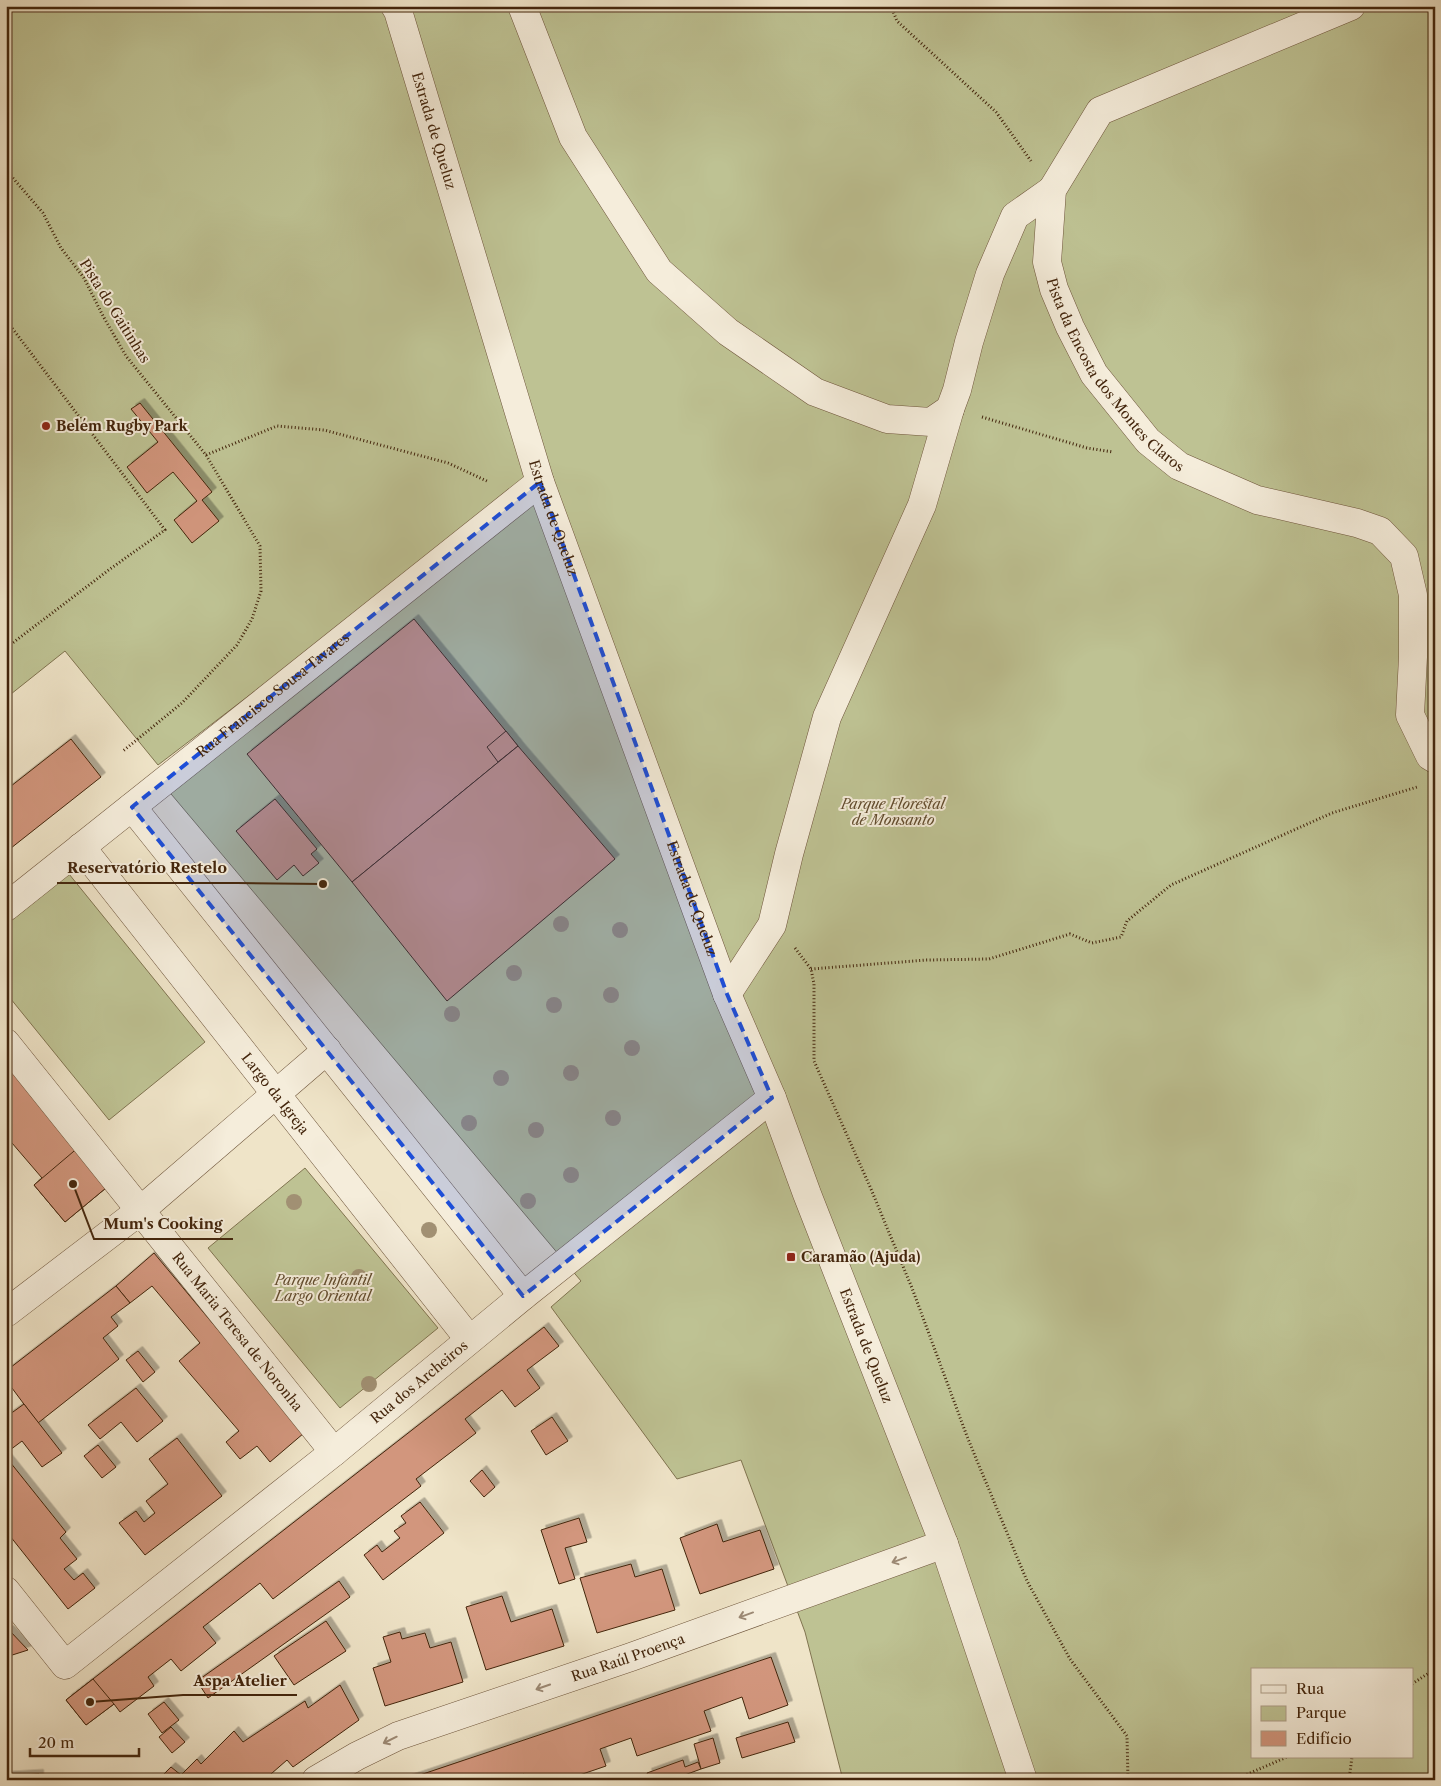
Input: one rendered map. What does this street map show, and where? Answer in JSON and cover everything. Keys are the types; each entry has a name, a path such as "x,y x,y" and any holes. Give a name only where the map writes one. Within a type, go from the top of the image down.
{"street":[{"name":"Estrada de Queluz","path":"394,6 401,20 530,490 727,994 772,1098 944,1544 1023,1780"},
{"path":"522,6 573,137 659,271 728,332 815,392 887,419 931,422 950,409"},
{"name":"Pista da Encosta dos Montes Claros","path":"1351,6 1100,111 1052,190 1047,262 1054,289 1070,327 1094,374 1148,440 1179,466 1257,500 1357,523 1380,531 1404,556 1413,595 1413,657 1410,715 1430,756 1435,759"},
{"path":"727,994 772,925 789,854 827,717 922,505 957,390 968,342 990,274 1015,216 1052,190"},
{"name":"Rua Francisco Sousa Tavares","path":"6,908 530,490"},
{"path":"132,807 523,1296"},
{"name":"Largo da Igreja","path":"81,847 469,1339"},
{"name":"Rua Maria Teresa de Noronha","path":"6,1042 334,1452"},
{"path":"6,1313 141,1210 327,1050"},
{"name":"Rua dos Archeiros","path":"6,1591 65,1665 334,1452 469,1339 772,1098"},
{"name":"Rua Raúl Proença","path":"316,1780 357,1756 398,1736 640,1653 944,1544"}],"path":[{"path":"892,6 897,21 996,112 1052,190"},
{"name":"Pista do Gaitinhas","path":"6,170 44,213 61,248 84,278 126,356 206,455 260,546 261,591 252,619 237,646 182,702 123,751"},
{"path":"6,320 165,530 6,648"},
{"path":"950,409 1033,431 1087,448 1122,454"},
{"path":"206,455 277,426 324,430 448,463 530,490"},
{"path":"811,970 927,960 989,959 1070,934 1092,943 1121,938 1127,921 1171,885 1332,813 1425,785"},
{"path":"772,925 783,931 811,970 814,984 814,1061 871,1189 912,1288 968,1439 1027,1581 1070,1658 1127,1736 1128,1780"},
{"path":"1414,1683 1435,1668"},
{"path":"1234,1780 1285,1758"},
{"path":"1349,1780 1352,1758"}],"highlighted area":[{"path":"540,482 727,994 772,1098 523,1296 132,807"}],"green space":[{"name":"Parque Florestal de Monsanto","path":"6,6 1435,6 1435,1780 843,1780 805,1632 741,1460 677,1479 551,1307 581,1281 161,782 398,582 158,765 65,651 6,698"},
{"path":"69,874 205,1042 109,1120 6,993 6,925"},
{"name":"Parque Infantil Largo Oriental","path":"305,1168 438,1328 340,1408 208,1248"}],"building":[{"path":"140,403 212,492 202,500 219,521 192,543 174,520 197,501 173,472 147,493 127,467 158,442 131,409"},
{"path":"414,619 518,746 352,882 247,754"},
{"path":"506,731 518,746 498,762 487,747"},
{"path":"71,739 101,777 6,852 6,790"},
{"path":"518,746 615,859 447,1001 352,882"},
{"path":"275,799 317,849 311,854 319,863 303,876 294,865 277,880 236,831"},
{"path":"6,1056 112,1183 65,1222 34,1185 42,1178 6,1136"},
{"path":"80,1146 112,1183 65,1222 34,1185"},
{"path":"154,1253 304,1433 270,1462 257,1446 240,1459 226,1442 239,1431 179,1361 200,1343 152,1286 130,1303 116,1286"},
{"path":"116,1286 130,1303 111,1317 118,1326 103,1338 119,1359 38,1423 6,1380 6,1371"},
{"path":"544,1327 559,1346 527,1370 540,1388 515,1407 502,1390 465,1419 476,1433 416,1479 421,1486 273,1599 260,1583 203,1627 216,1643 181,1671 171,1659 148,1677 154,1686 120,1712 114,1704 86,1725 66,1700"},
{"path":"138,1351 155,1372 143,1382 126,1360"},
{"path":"136,1388 163,1421 137,1442 121,1422 100,1439 88,1425"},
{"path":"24,1404 62,1453 42,1467 22,1441 6,1453 6,1417"},
{"path":"552,1417 568,1441 546,1455 531,1431"},
{"path":"177,1438 222,1496 145,1555 119,1523 136,1511 144,1522 155,1513 146,1501 168,1484 149,1459"},
{"path":"98,1445 116,1467 102,1478 84,1456"},
{"path":"6,1457 66,1532 60,1538 77,1559 64,1569 74,1580 83,1573 95,1588 68,1609 6,1531"},
{"path":"482,1470 495,1487 484,1497 470,1481"},
{"path":"420,1502 444,1533 383,1580 364,1555 377,1545 382,1552 400,1538 394,1531 406,1523 401,1516"},
{"path":"579,1518 587,1542 565,1548 575,1579 559,1584 541,1530"},
{"path":"717,1524 723,1542 760,1530 774,1569 700,1594 680,1538"},
{"path":"631,1564 635,1577 662,1569 675,1610 597,1633 580,1578"},
{"path":"339,1581 350,1597 208,1698 197,1681"},
{"path":"502,1596 511,1622 552,1609 564,1646 486,1670 466,1607"},
{"path":"326,1621 346,1651 294,1685 274,1656"},
{"path":"9,1630 28,1650 6,1657 6,1631"},
{"path":"400,1632 402,1639 425,1633 430,1648 451,1642 463,1682 385,1706 373,1668 391,1662 383,1637"},
{"path":"771,1657 788,1705 749,1719 742,1697 704,1711 711,1731 637,1756 631,1738 600,1749 606,1766 565,1780 526,1780 524,1774 507,1780 405,1780"},
{"path":"93,1679 114,1704 86,1725 66,1700"},
{"path":"340,1685 359,1720 293,1767 287,1760 264,1780 158,1780 171,1767 181,1775 197,1759 201,1764 234,1731 243,1742 305,1701 308,1708"},
{"path":"164,1702 179,1720 162,1733 148,1714"},
{"path":"788,1722 795,1742 742,1758 736,1738"},
{"path":"171,1727 185,1742 172,1753 159,1737"},
{"path":"713,1738 720,1763 701,1769 694,1744"},
{"path":"683,1760 685,1767 698,1762 701,1769 671,1780 650,1780 647,1773"},
{"path":"39,1774 39,1780 6,1780 6,1776"}],"place":[{"name":"Belém Rugby Park","path":"46,426"},
{"name":"Reservatório Restelo","path":"323,884"},
{"name":"Mum's Cooking","path":"73,1184"},
{"name":"Caramão (Ajuda)","path":"791,1257"},
{"name":"Aspa Atelier","path":"90,1702"}]}
